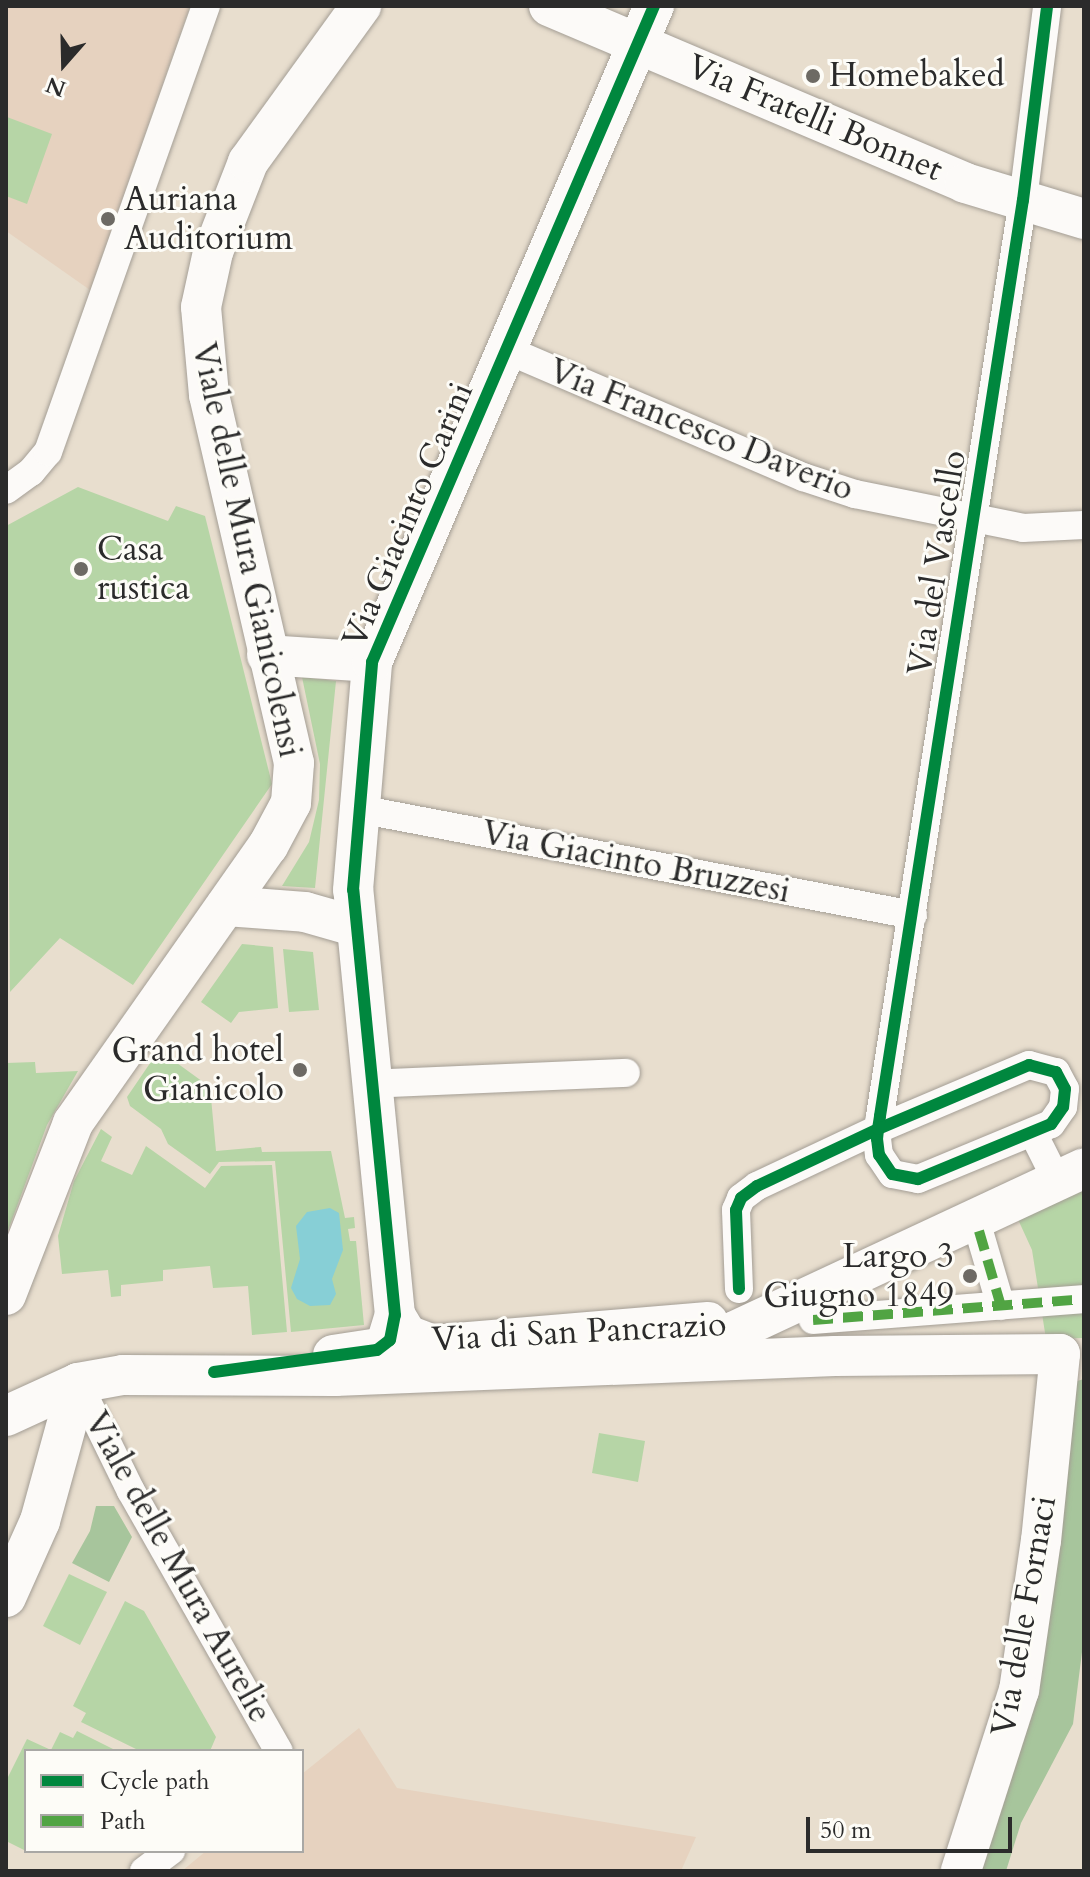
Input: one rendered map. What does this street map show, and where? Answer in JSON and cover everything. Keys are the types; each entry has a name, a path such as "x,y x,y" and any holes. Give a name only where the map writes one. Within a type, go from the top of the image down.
{"street":[{"path":"6,490 31,472 48,452 206,6"},
{"name":"Viale delle Mura Gianicolensi","path":"6,1295 36,1209 82,1108 268,846 294,789 289,738 267,655 209,395 201,307 213,252 248,162 361,6"},
{"name":"Via Fratelli Bonnet","path":"549,6 965,183 1084,219"},
{"name":"Via Giacinto Carini","path":"395,1315 354,926 359,809 372,662 509,351 654,6"},
{"name":"Via del Vascello","path":"878,1129 1023,200 1047,6"},
{"name":"Via Francesco Daverio","path":"509,351 803,477 972,519 1043,530 1084,525"},
{"path":"267,655 372,662"},
{"name":"Via Giacinto Bruzzesi","path":"359,809 913,915"},
{"path":"226,906 305,912 354,926"},
{"name":"Via di San Pancrazio","path":"462,1370 513,1355 680,1343 725,1335 741,1307 736,1210 741,1198 878,1129 1035,1064 1056,1072 1066,1094 1057,1119 1033,1133 910,1180 882,1163 878,1129"},
{"path":"369,1084 626,1073"},
{"name":"Via di San Pancrazio","path":"395,1315 407,1335 433,1345 712,1321 741,1307 817,1304 1070,1174 1033,1133"},
{"path":"979,1231 1001,1306"},
{"path":"835,1356 818,1336 817,1304 1001,1306 1084,1299"},
{"name":"Via di San Pancrazio","path":"741,1307 835,1356"},
{"name":"Via di San Pancrazio","path":"214,1372 377,1350 390,1340 395,1315"},
{"name":"Via delle Fornaci","path":"835,1356 1060,1354 1041,1540 1019,1690 961,1871"},
{"name":"Via di San Pancrazio","path":"6,1416 98,1377 214,1372 335,1376 835,1356"},
{"path":"6,1597 40,1521 78,1383"},
{"name":"Viale delle Mura Aurelie","path":"78,1383 131,1491 278,1749"},
{"path":"144,1871 168,1853"}],"shaded area":[{"path":"6,6 190,6 90,290 6,231"},
{"path":"359,1728 397,1788 696,1837 681,1871 182,1871 204,1853 304,1853 304,1772"}],"green space":[{"path":"7,117 52,134 27,204 6,196"},
{"path":"78,487 168,521 176,506 205,516 272,784 133,985 60,938 10,992 6,526"},
{"path":"302,677 336,681 315,888 282,886 309,842 319,800 320,764"},
{"path":"242,944 273,947 278,1008 239,1012 231,1023 201,1002"},
{"path":"283,949 313,952 319,1010 289,1012"},
{"path":"159,1050 210,1087 216,1151 261,1147 262,1152 331,1151 345,1218 354,1217 355,1228 348,1229 350,1241 356,1241 364,1325 291,1332 275,1161 219,1162 210,1174 168,1144 161,1129 130,1106 127,1097"},
{"path":"35,1062 36,1073 78,1071 47,1125 6,1236 6,1063"},
{"path":"101,1129 112,1137 101,1161 132,1175 146,1146 205,1188 221,1166 272,1165 287,1332 252,1335 248,1286 213,1288 210,1266 163,1270 163,1281 121,1285 121,1296 111,1297 108,1270 62,1274 58,1236 74,1181"},
{"path":"1084,1185 1084,1338 1046,1339 1032,1250 1016,1215"},
{"path":"1084,1379 1084,1636 1073,1724 1021,1823 1006,1871 971,1871 1074,1382"},
{"path":"599,1433 645,1441 638,1482 592,1473"},
{"path":"96,1506 114,1506 132,1537 109,1582 72,1563 90,1531"},
{"path":"69,1574 107,1592 80,1645 43,1626"},
{"path":"125,1601 144,1611 216,1737 211,1749 136,1749 81,1722 86,1713 73,1706"},
{"path":"77,1731 113,1749 52,1749 60,1732 73,1738"},
{"path":"27,1739 49,1749 24,1749 24,1850 6,1841 6,1781"}],"water":[{"path":"330,1208 339,1213 343,1250 332,1279 336,1294 330,1305 310,1306 297,1299 291,1288 300,1259 296,1226 307,1212"}],"marked path":[{"path":"979,1231 1001,1306"},
{"path":"813,1320 1084,1299"}],"cycle path":[{"path":"214,1372 377,1350 390,1340 395,1315 353,890 372,662 654,6"},
{"path":"739,1289 736,1210 741,1198 757,1186 878,1129 1029,1065 1056,1072 1065,1089 1063,1107 1051,1124 918,1179 892,1174 879,1155 878,1129 1023,200 1047,6"}],"place":[{"name":"Homebaked","path":"813,76"},
{"name":"Auriana Auditorium","path":"108,219"},
{"name":"Casa rustica","path":"81,569"},
{"name":"Grand hotel Gianicolo","path":"300,1070"},
{"name":"Largo 3 Giugno 1849","path":"970,1276"}]}
